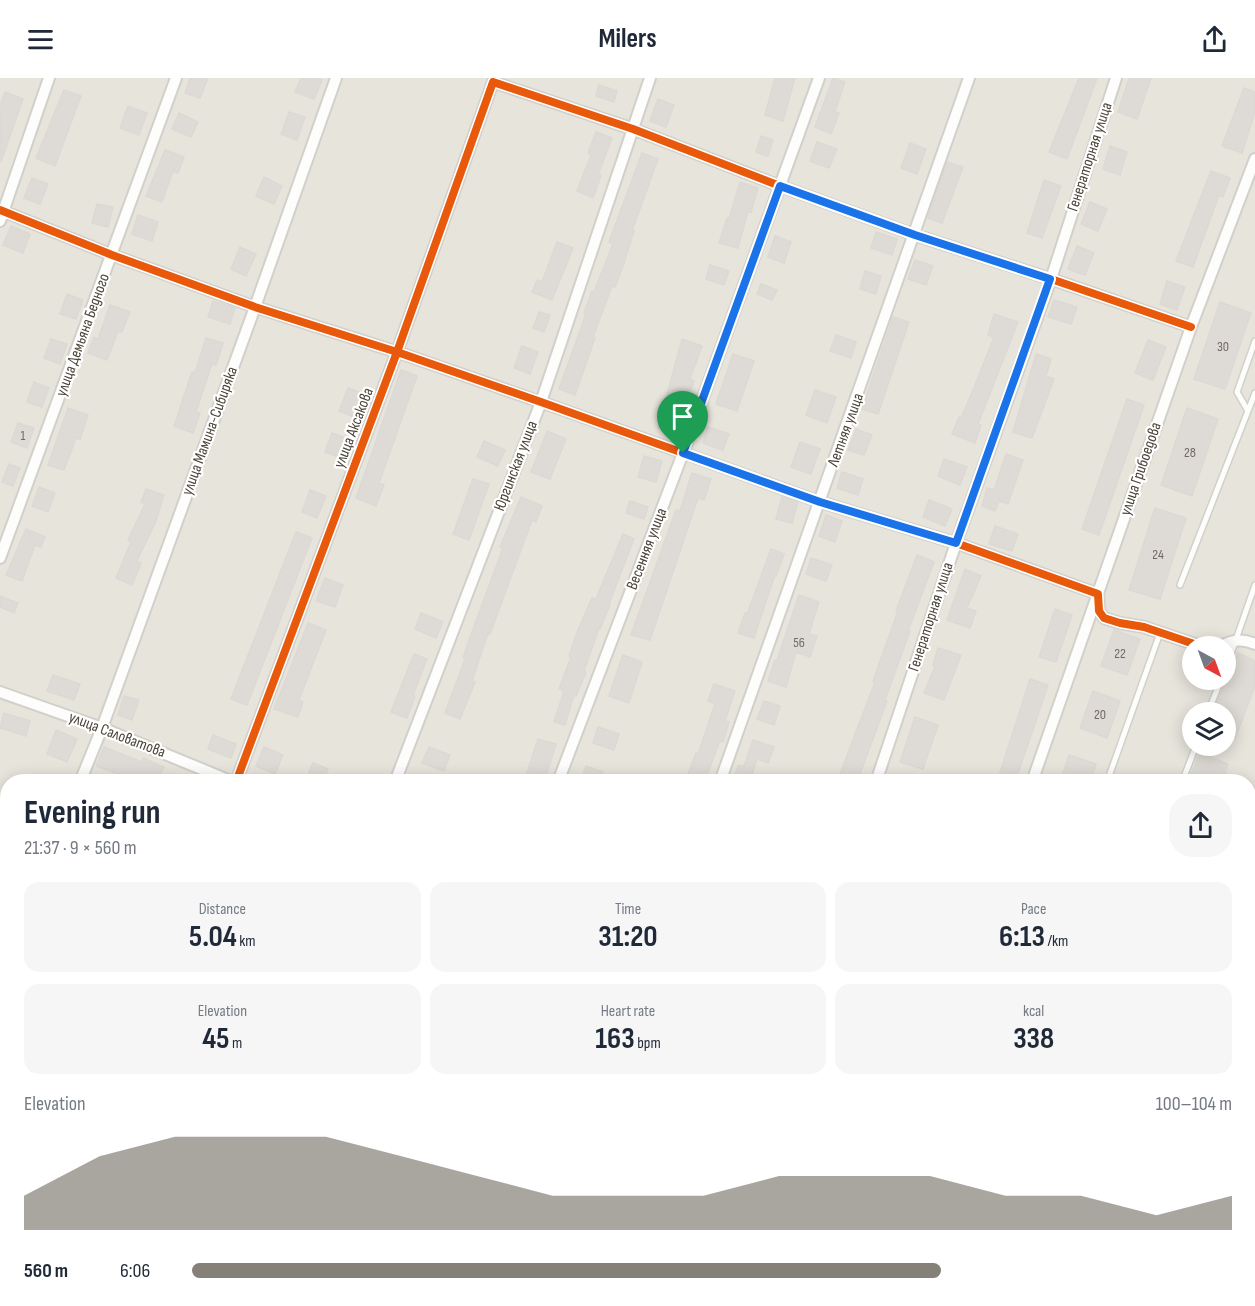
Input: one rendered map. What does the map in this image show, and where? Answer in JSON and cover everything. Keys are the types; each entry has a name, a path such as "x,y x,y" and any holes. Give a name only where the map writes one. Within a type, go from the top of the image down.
{"street":[{"path":"49,78 1,214 255,307 397,352 820,502 956,543 1098,594 1099,611 1104,618 1144,627 1182,640"},
{"name":"улица Демьяна Бедного","path":"0,558 177,78"},
{"name":"улица Мамина-Сибиряка","path":"83,774 255,307 336,78"},
{"name":"Юргинская улица","path":"398,774 541,402 650,78"},
{"name":"Весенняя улица","path":"561,774 683,453 819,78"},
{"name":"Летняя улица","path":"723,774 969,78"},
{"name":"Генераторная улица","path":"879,774 956,543 1050,279 1116,78"},
{"name":"улица Аксакова","path":"237,774 397,352 493,82 633,129"},
{"path":"633,129 915,235 1191,327"},
{"name":"улица Грибоедова","path":"1035,774 1191,327 1255,159"},
{"path":"1236,640 1245,639 1255,644"},
{"name":"улица Саловатова","path":"0,692 102,728 214,774"}],"lane":[{"path":"1248,411 1237,392 1255,341"},
{"path":"1180,585 1255,393"},
{"path":"1236,640 1255,585"},
{"path":"1110,774 1161,632"},
{"path":"1185,774 1192,756"}],"shaded area":[{"path":"0,78 1255,78 1255,774 0,774"}],"building":[{"path":"190,78 208,78 200,98 185,93"},
{"path":"301,78 322,80 314,99 295,92"},
{"path":"775,78 795,78 783,121 765,115"},
{"path":"833,78 845,82 835,111 839,113 831,134 815,127"},
{"path":"1079,78 1097,78 1067,159 1049,152"},
{"path":"1129,78 1151,78 1137,119 1118,112"},
{"path":"599,85 617,91 614,102 596,96"},
{"path":"1244,88 1255,92 1255,112 1242,153 1222,146"},
{"path":"64,90 81,96 55,166 36,158"},
{"path":"5,92 23,99 1,162 0,106"},
{"path":"658,99 674,105 666,127 650,121"},
{"path":"128,106 147,113 139,135 120,128"},
{"path":"289,112 305,117 297,140 281,134"},
{"path":"179,113 198,122 191,137 172,129"},
{"path":"596,132 612,138 598,175 601,176 593,198 577,191 591,155 588,153"},
{"path":"761,136 773,140 768,156 756,152"},
{"path":"817,142 837,149 829,168 810,161"},
{"path":"910,143 926,149 917,174 901,168"},
{"path":"1110,146 1127,152 1120,175 1103,169"},
{"path":"165,150 184,157 178,173 173,171 162,202 146,196"},
{"path":"642,153 658,159 632,231 634,231 623,266 615,287 612,286 593,337 595,338 575,395 559,389 592,291 594,292 613,244 609,242"},
{"path":"947,162 963,167 942,223 928,218"},
{"path":"1211,171 1230,178 1223,197 1219,195 1193,267 1176,261"},
{"path":"264,177 282,186 274,204 256,196"},
{"path":"32,178 48,184 40,204 24,198"},
{"path":"1044,180 1061,186 1042,238 1027,233"},
{"path":"740,182 758,188 751,212 748,211 738,248 719,243"},
{"path":"1090,202 1107,209 1098,231 1081,224"},
{"path":"97,204 113,207 108,227 92,223"},
{"path":"138,215 158,222 152,241 132,234"},
{"path":"11,226 30,234 23,253 3,245"},
{"path":"876,232 897,239 892,255 871,248"},
{"path":"775,236 791,242 784,263 768,257"},
{"path":"557,242 573,248 552,300 532,292 537,280 542,282"},
{"path":"1077,246 1094,253 1085,275 1068,269"},
{"path":"240,247 256,254 246,276 231,269"},
{"path":"915,260 933,266 926,285 908,279"},
{"path":"710,265 729,271 724,285 706,279"},
{"path":"865,271 881,276 876,294 860,289"},
{"path":"1167,281 1185,287 1177,310 1160,304"},
{"path":"761,284 777,290 772,300 757,294"},
{"path":"67,294 83,300 76,319 60,314"},
{"path":"1054,300 1077,307 1071,324 1048,317"},
{"path":"213,301 235,308 230,324 208,317"},
{"path":"1220,302 1251,313 1225,389 1194,379"},
{"path":"110,305 130,312 122,332 118,331 107,360 88,353 94,337 98,339"},
{"path":"539,312 550,315 544,332 533,328"},
{"path":"994,314 1018,322 978,424 981,425 975,443 952,434 959,417 961,418 994,337 988,335"},
{"path":"893,317 909,322 878,414 862,409"},
{"path":"836,335 856,342 851,358 830,351"},
{"path":"206,338 223,343 216,365 212,364 196,412 200,413 193,433 174,426"},
{"path":"51,339 67,344 60,364 44,358"},
{"path":"682,339 702,346 690,379 694,381 676,433 658,428"},
{"path":"1148,340 1166,347 1153,380 1135,373"},
{"path":"522,346 538,352 530,374 514,368"},
{"path":"733,354 754,361 737,411 716,404"},
{"path":"1036,354 1051,359 1046,376 1054,379 1032,438 1013,432"},
{"path":"401,370 417,376 379,483 384,485 376,506 356,498"},
{"path":"34,382 49,388 42,407 27,402"},
{"path":"348,388 364,394 354,417 339,411"},
{"path":"815,390 836,397 827,423 806,415"},
{"path":"1127,399 1144,405 1099,535 1082,529"},
{"path":"68,408 88,415 80,439 76,438 64,470 48,465"},
{"path":"1187,408 1218,419 1192,496 1161,485"},
{"path":"18,423 34,428 27,448 11,442"},
{"path":"708,427 729,434 723,450 703,443"},
{"path":"856,429 872,435 864,455 848,450"},
{"path":"547,431 566,439 550,479 531,472"},
{"path":"332,433 348,439 341,458 325,452"},
{"path":"484,441 505,450 498,466 477,457"},
{"path":"800,442 820,449 811,474 791,467"},
{"path":"1006,454 1023,460 1008,504 999,501 995,511 982,506 987,488 994,490"},
{"path":"644,456 662,461 656,482 638,477"},
{"path":"944,459 967,467 960,485 938,476"},
{"path":"9,464 20,468 13,486 2,482"},
{"path":"842,472 863,479 858,495 837,488"},
{"path":"692,473 711,479 704,500 698,498 650,640 631,635 676,510 680,511"},
{"path":"473,479 489,484 469,540 453,534"},
{"path":"39,487 55,493 48,512 32,506"},
{"path":"146,489 164,495 156,521 137,561 141,563 132,585 116,578 131,542 128,540 145,504 141,502"},
{"path":"310,490 326,496 317,518 302,512"},
{"path":"521,497 542,506 536,522 532,520 490,634 488,633 472,681 475,682 460,719 445,713 503,548 500,547"},
{"path":"782,497 798,502 792,523 776,519"},
{"path":"929,500 952,509 945,526 923,517"},
{"path":"630,501 648,507 644,519 626,513"},
{"path":"1155,508 1186,518 1160,599 1129,590"},
{"path":"826,515 842,521 835,542 819,536"},
{"path":"995,526 1018,534 1012,551 989,544"},
{"path":"26,529 45,537 41,547 35,545 22,581 6,575"},
{"path":"296,532 312,538 247,705 231,699"},
{"path":"623,534 634,539 610,605 599,628 584,671 586,672 576,696 574,695 565,725 554,722 564,691 559,689 571,657 569,656 577,632 592,598 596,599"},
{"path":"771,549 784,554 754,638 738,633"},
{"path":"917,555 934,562 860,774 840,774 875,682 873,681 898,611 896,611"},
{"path":"811,558 832,565 826,581 806,574"},
{"path":"965,569 981,576 967,608 976,611 970,628 947,620"},
{"path":"325,578 343,585 335,607 316,601"},
{"path":"799,595 819,602 809,634 817,636 810,657 796,652 786,687 768,681"},
{"path":"0,596 18,603 14,613 0,607"},
{"path":"1055,609 1072,615 1056,662 1039,657"},
{"path":"421,613 443,622 436,638 415,629"},
{"path":"308,623 326,630 299,700 303,702 298,717 274,709"},
{"path":"1114,630 1140,639 1127,675 1101,666"},
{"path":"938,648 961,655 944,700 924,693 935,666 933,665"},
{"path":"1238,653 1255,661 1255,686 1236,736 1236,702 1217,702 1222,690 1236,690"},
{"path":"414,654 427,659 407,718 391,712"},
{"path":"623,655 642,662 629,703 609,696"},
{"path":"53,675 80,684 74,700 47,691"},
{"path":"1030,679 1048,685 1018,774 1000,774"},
{"path":"714,684 735,691 725,721 729,722 723,742 720,741 707,774 688,774 696,753 698,754 715,704 708,701"},
{"path":"1093,691 1120,701 1107,738 1080,728"},
{"path":"124,696 139,700 132,720 118,715"},
{"path":"764,701 780,706 774,725 757,719"},
{"path":"4,713 30,721 26,736 0,728"},
{"path":"915,717 938,725 923,769 900,762"},
{"path":"598,727 619,734 614,750 593,743"},
{"path":"56,730 77,739 67,762 47,754"},
{"path":"213,735 236,744 231,758 208,749"},
{"path":"538,739 556,744 547,774 527,774"},
{"path":"753,740 774,747 768,763 757,759 752,774 735,774 738,765 744,766"},
{"path":"104,747 142,762 143,758 164,767 161,774 118,774 96,766"},
{"path":"264,747 283,755 275,774 256,766"},
{"path":"429,747 450,755 444,771 422,763"},
{"path":"1069,755 1096,764 1093,774 1063,774"},
{"path":"1199,756 1208,756 1228,764 1225,774 1191,774"},
{"path":"313,763 328,769 326,774 308,774"},
{"path":"586,766 603,772 602,774 583,774"}],"cycle path":[{"path":"239,774 397,352 493,82 633,129 915,235 1191,327"},
{"path":"0,210 112,255 255,307 397,352 820,502 956,543 1098,594 1099,611 1104,618 1144,627 1182,640"}],"route":[{"path":"780,186 915,235 1050,279 956,543 820,502 683,453 780,186"}]}
